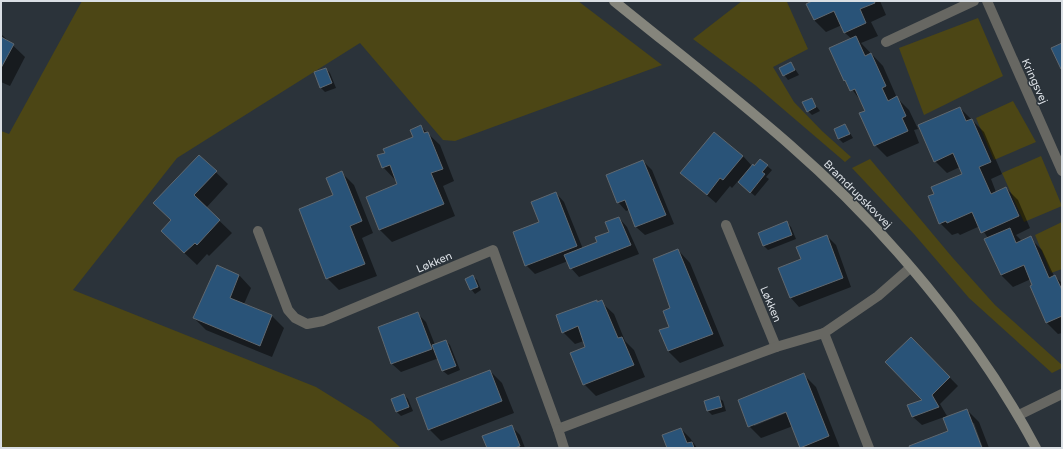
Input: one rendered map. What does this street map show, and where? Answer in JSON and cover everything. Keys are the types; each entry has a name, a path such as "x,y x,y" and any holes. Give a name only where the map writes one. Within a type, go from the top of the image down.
{"street":[{"name":"Bramdrupskovvej","path":"614,1 790,145 869,220 910,268 990,369 1019,415 1036,448"},
{"path":"886,42 974,1"},
{"name":"Kringsvej","path":"987,1 1062,171"},
{"name":"Løkken","path":"726,225 776,347"},
{"name":"Løkken","path":"258,231 288,310 296,318 307,324 323,321 493,250 564,448"},
{"path":"558,429 776,347 824,333 878,296 910,268"},
{"path":"824,333 870,448"},
{"path":"1019,415 1062,394"}],"shaded area":[{"path":"82,1 578,1 662,65 455,141 443,140 360,43 177,158 73,290 316,387 371,421 401,448 1,448 1,131 9,134"},
{"path":"742,1 788,1 787,2 808,49 773,67 794,102 822,131 851,157 845,162 755,85 693,39"},
{"path":"978,18 1003,76 924,115 899,48"},
{"path":"1013,101 1036,142 994,160 976,118"},
{"path":"1041,156 1062,206 1024,222 1002,173"},
{"path":"870,159 952,257 995,305 1062,365 1062,368 1052,373 969,298 914,234 852,168"},
{"path":"1062,222 1062,269 1051,273 1035,235"}],"building":[{"path":"812,1 874,1 875,3 860,9 866,23 844,33 834,11 814,20 806,4"},
{"path":"856,36 865,56 871,53 886,86 882,88 888,101 897,96 906,116 902,118 908,131 874,146 859,113 865,111 855,89 850,91 829,48"},
{"path":"1,37 14,44 1,68"},
{"path":"1062,43 1062,69 1061,69 1051,48"},
{"path":"791,62 795,70 783,76 779,68"},
{"path":"326,68 332,83 320,88 314,72"},
{"path":"812,98 816,107 807,112 802,102"},
{"path":"960,107 966,121 972,119 991,162 979,167 991,194 1006,187 1019,216 981,233 972,212 947,223 946,221 939,224 928,196 934,194 931,187 962,174 953,153 934,162 918,125"},
{"path":"845,124 850,134 838,139 834,129"},
{"path":"421,125 424,133 428,132 443,169 431,173 444,204 379,230 366,197 397,184 390,165 382,168 377,155 385,153 383,149 413,137 410,130"},
{"path":"714,132 743,156 723,180 720,178 707,195 680,173"},
{"path":"199,155 217,171 194,195 220,220 197,245 195,243 184,253 161,231 171,220 153,203"},
{"path":"760,159 768,165 762,172 765,174 750,193 738,182 753,164 754,166"},
{"path":"643,160 666,215 635,227 625,200 617,203 606,175"},
{"path":"342,171 362,221 350,226 365,264 326,279 299,209 333,195 326,178"},
{"path":"556,192 577,246 525,266 513,232 539,222 531,202"},
{"path":"619,217 631,245 570,269 564,255 597,242 595,237 609,232 605,222"},
{"path":"787,221 792,235 763,246 758,233"},
{"path":"1010,228 1016,243 1031,236 1049,278 1055,275 1062,290 1062,316 1046,323 1030,286 1032,285 1024,265 1001,275 984,239"},
{"path":"827,235 843,278 790,298 778,268 801,259 796,247"},
{"path":"678,249 713,334 668,351 659,330 669,327 663,311 670,308 653,259"},
{"path":"217,265 239,275 230,298 272,315 260,346 193,318"},
{"path":"473,275 478,287 470,290 465,279"},
{"path":"597,300 597,302 602,300 618,338 622,337 634,365 583,385 570,353 585,347 578,326 562,333 556,315"},
{"path":"418,312 432,349 391,364 378,327"},
{"path":"911,337 950,377 932,395 939,407 912,417 907,405 922,400 885,362"},
{"path":"446,340 456,366 442,371 432,345"},
{"path":"490,370 502,401 428,430 416,398"},
{"path":"804,373 829,436 800,448 786,412 748,427 738,400"},
{"path":"404,394 409,407 396,412 391,399"},
{"path":"719,396 722,407 707,411 704,401"},
{"path":"967,409 982,448 910,448 909,446 948,431 943,418"},
{"path":"512,425 520,446 515,448 487,448 482,436"},
{"path":"681,428 687,443 692,442 694,448 667,448 662,435"}]}
